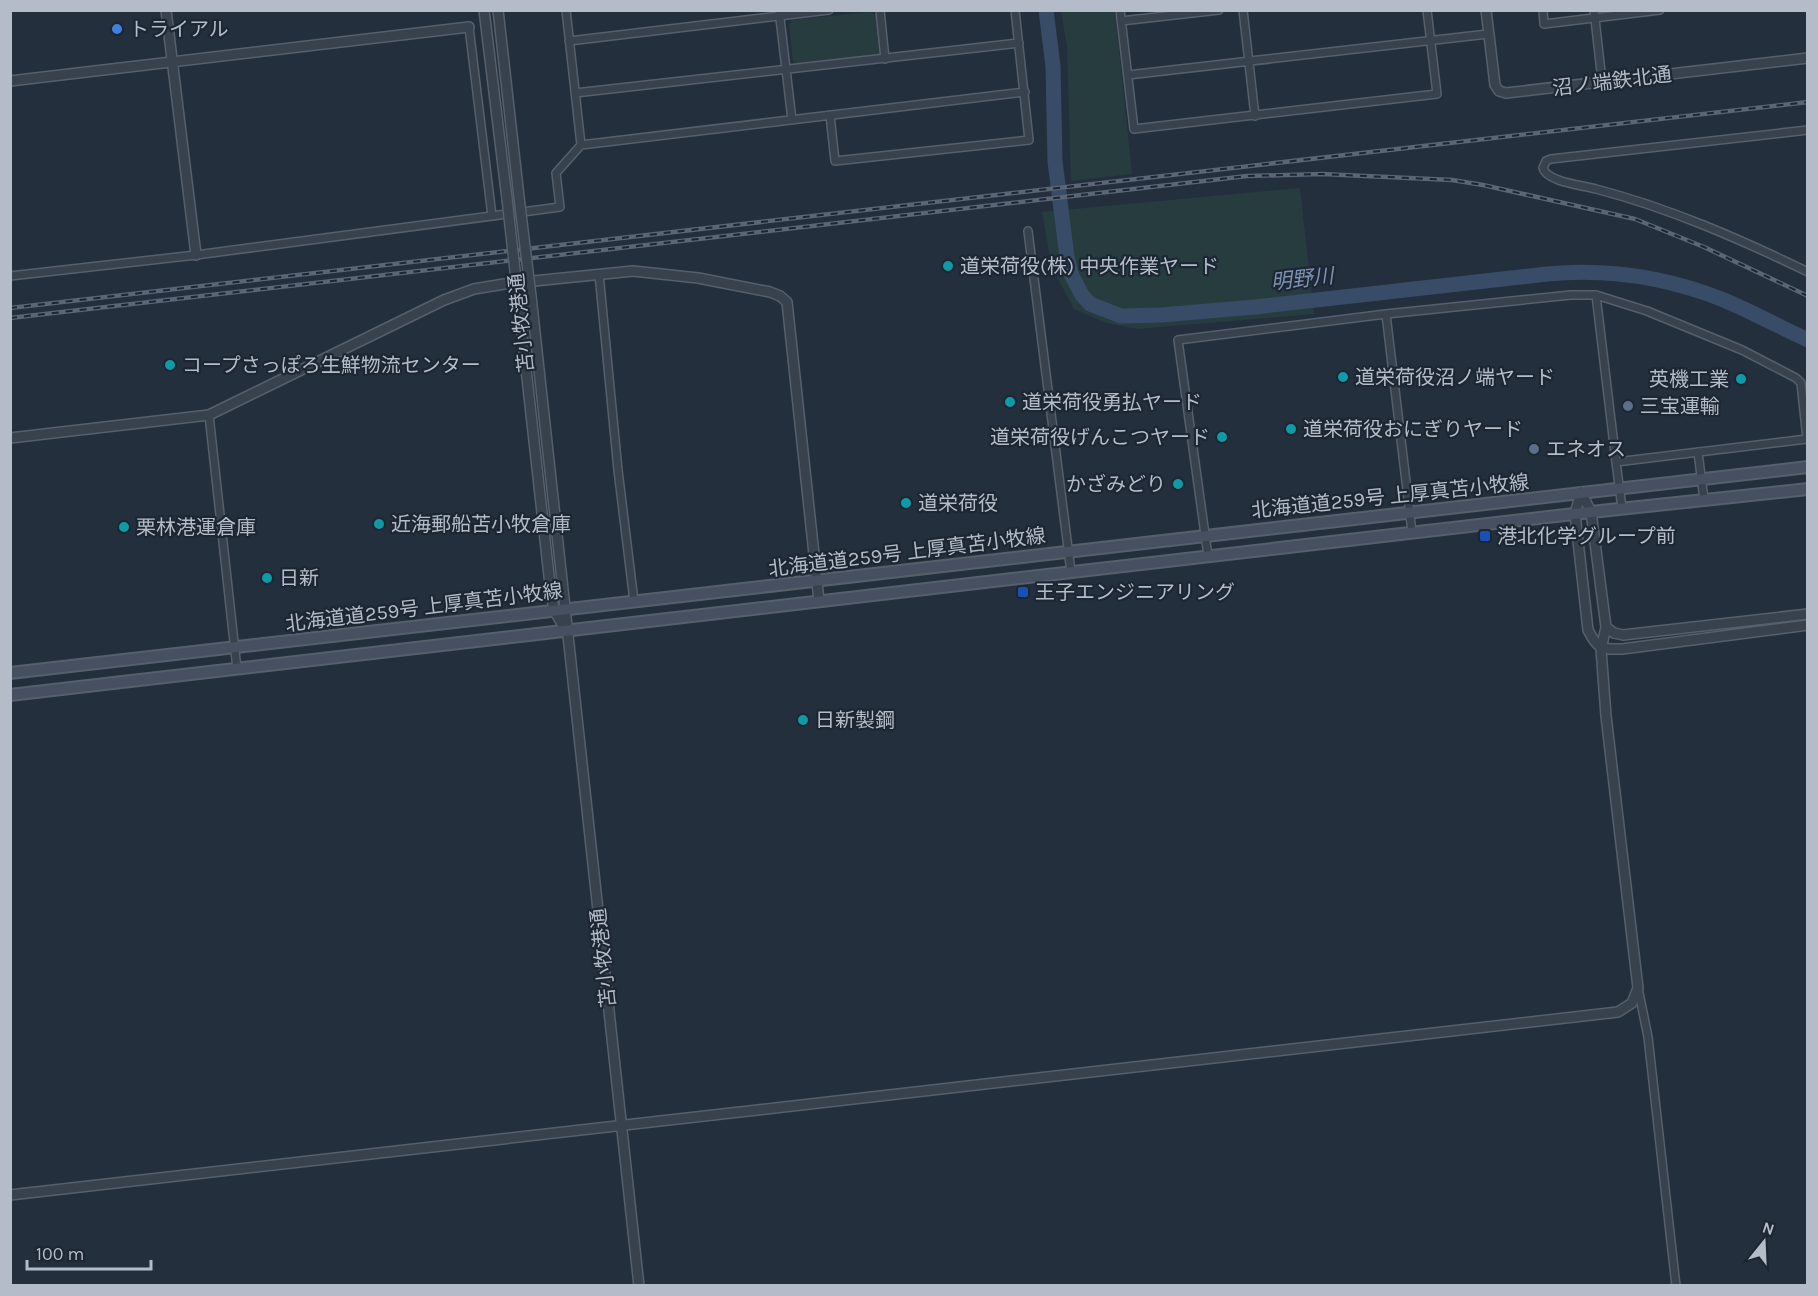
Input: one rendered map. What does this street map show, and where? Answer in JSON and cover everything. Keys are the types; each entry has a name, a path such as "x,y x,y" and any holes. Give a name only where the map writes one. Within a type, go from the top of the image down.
{"main road":[{"name":"北海道道259号 上厚真苫小牧線","path":"10,673 1808,467"},
{"name":"北海道道259号 上厚真苫小牧線","path":"10,695 1412,532 1808,489"}],"street":[{"path":"166,10 196,255"},
{"name":"苫小牧港通","path":"484,10 554,610 566,631"},
{"name":"苫小牧港通","path":"498,10 639,1286"},
{"path":"566,10 581,145"},
{"path":"568,40 780,13 829,10"},
{"path":"880,10 885,59"},
{"path":"830,115 835,161 1029,140 1015,10"},
{"path":"1120,10 1134,129 1437,94 1427,10"},
{"path":"1121,21 1219,10"},
{"path":"1243,10 1255,116"},
{"name":"沼ノ端鉄北通","path":"1486,10 1495,85 1499,91 1506,93 1808,58"},
{"path":"1543,10 1544,24 1594,14 1660,10"},
{"path":"780,13 792,120"},
{"path":"1594,14 1602,81"},
{"path":"10,81 469,27 492,216"},
{"path":"1128,75 1488,34"},
{"path":"575,93 1019,44"},
{"path":"10,276 196,255 560,207 556,173 581,145 1025,92"},
{"path":"1808,130 1551,159 1546,161 1543,168 1551,178 1597,189 1680,216 1808,272"},
{"path":"1028,231 1071,572"},
{"path":"10,438 209,415 444,300 474,289 598,273 633,271 698,278 770,292 787,302 819,601"},
{"path":"598,273 634,601"},
{"path":"1208,556 1178,340 1571,294 1596,295 1647,311 1705,334 1773,366 1801,383 1807,439 1616,462"},
{"path":"1596,295 1622,508"},
{"path":"1386,314 1412,532"},
{"path":"209,415 237,669"},
{"path":"1698,452 1704,500"},
{"path":"1581,492 1591,512 1605,627 1601,649 1606,716 1638,988 1648,1037 1676,1286"},
{"path":"1581,492 1575,514 1588,630 1594,642 1601,649 1622,650 1808,625"},
{"path":"1605,627 1614,633 1623,635 1808,614"},
{"path":"10,1195 1618,1012 1632,1003 1638,988"}],"green space":[{"path":"1061,11 1115,11 1132,174 1071,181 1067,47"},
{"path":"870,12 876,15 881,52 878,56 799,64 793,61 789,25 792,20"},
{"path":"1300,188 1314,314 1138,329 1106,323 1074,309 1052,268 1042,212"}],"waterway":[{"name":"明野川","path":"1046,10 1053,66 1055,161 1067,257 1072,276 1082,295 1090,304 1121,316 1161,315 1255,307 1547,274 1593,272 1637,276 1681,285 1724,300 1808,340"}],"railway":[{"path":"10,308 1808,102"},
{"path":"10,318 1247,176 1322,174 1452,180 1635,219 1704,247 1808,296"}],"place":[{"name":"トライアル","path":"117,29"},
{"name":"道栄荷役(株) 中央作業ヤード","path":"948,266"},
{"name":"コープさっぽろ生鮮物流センター","path":"170,365"},
{"name":"道栄荷役沼ノ端ヤード","path":"1343,377"},
{"name":"英機工業","path":"1741,379"},
{"name":"道栄荷役勇払ヤード","path":"1010,402"},
{"name":"三宝運輸","path":"1628,406"},
{"name":"道栄荷役おにぎりヤード","path":"1291,429"},
{"name":"道栄荷役げんこつヤード","path":"1222,437"},
{"name":"エネオス","path":"1534,449"},
{"name":"かざみどり","path":"1178,484"},
{"name":"道栄荷役","path":"906,503"},
{"name":"近海郵船苫小牧倉庫","path":"379,524"},
{"name":"栗林港運倉庫","path":"124,527"},
{"name":"港北化学グループ前","path":"1485,536"},
{"name":"日新","path":"267,578"},
{"name":"王子エンジニアリング","path":"1023,592"},
{"name":"日新製鋼","path":"803,720"}]}
